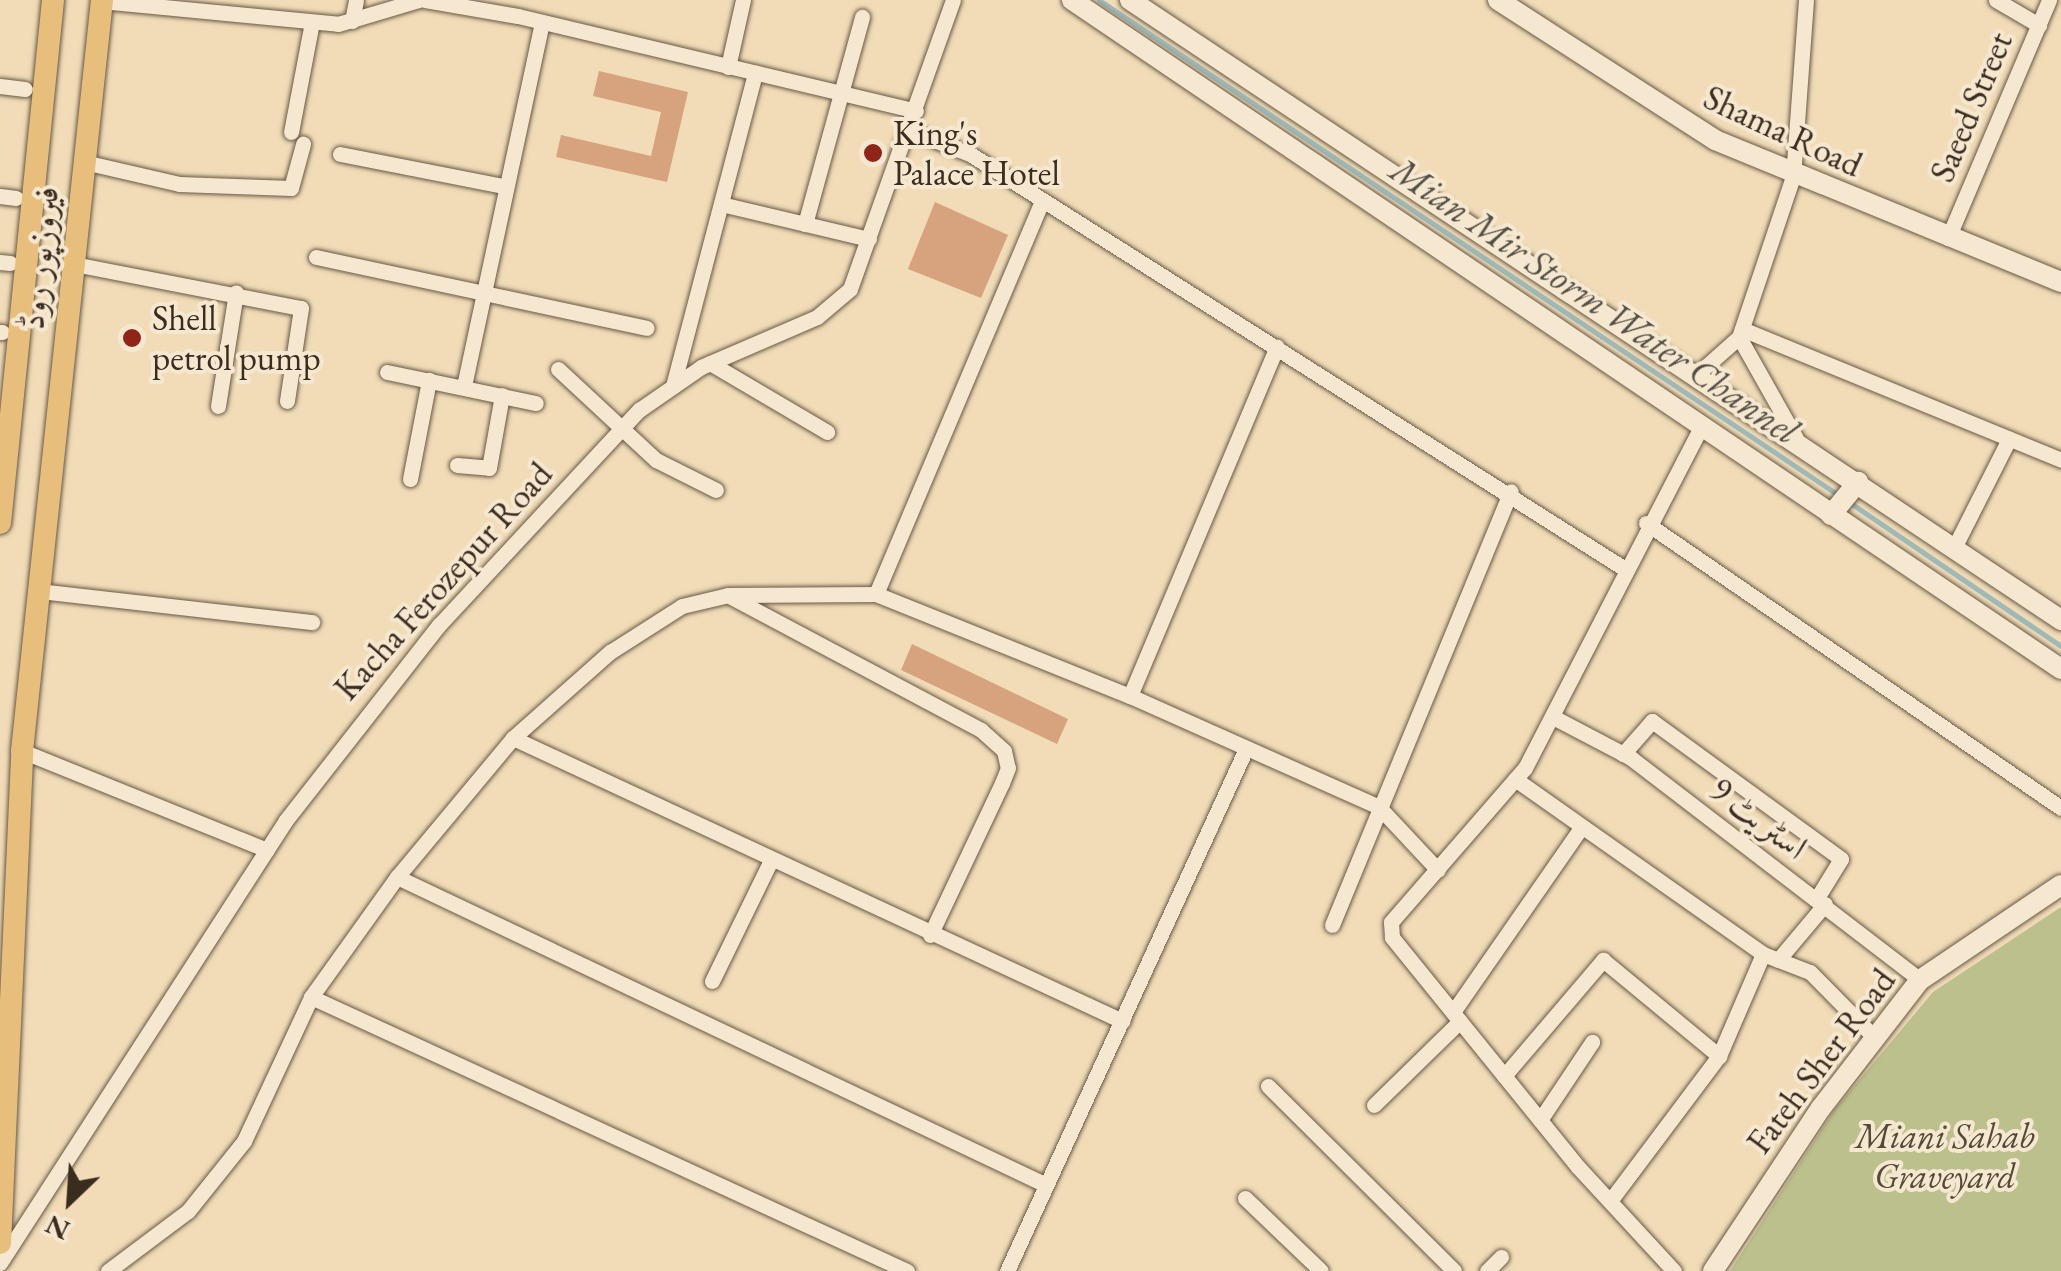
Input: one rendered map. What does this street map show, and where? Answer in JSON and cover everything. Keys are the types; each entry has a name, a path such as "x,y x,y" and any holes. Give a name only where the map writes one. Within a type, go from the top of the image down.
{"main road":[{"name":"فیروزپور روڈ","path":"0,523 53,0"},
{"name":"فیروزپور روڈ","path":"0,1242 22,750 102,0"},
{"path":"1072,0 2061,669"},
{"path":"1130,0 1695,376 1796,438 2061,620"},
{"name":"Shama Road","path":"1498,0 1652,104 1793,177 2061,282"},
{"path":"1831,515 1858,482"},
{"name":"Fateh Sher Road","path":"1713,1271 1875,1038 1920,980 2061,885"},
{"path":"0,1018 11,992"}],"street":[{"path":"102,0 312,22 352,21 422,0 542,22 916,111"},
{"path":"352,21 356,0"},
{"path":"728,67 743,0"},
{"name":"Kacha Ferozepur Road","path":"0,1263 266,850 348,734 439,624 622,429 673,386 710,362 817,317 850,288 954,0"},
{"path":"1695,376 1740,333 1793,177 1806,0"},
{"path":"1996,0 2038,26"},
{"name":"Saeed Street","path":"1948,238 2049,0"},
{"path":"806,224 862,17"},
{"path":"84,162 179,184 291,188 312,22"},
{"path":"464,386 486,292 503,186 542,22"},
{"path":"673,386 756,74"},
{"path":"0,86 25,89"},
{"path":"909,130 970,154 1511,491 1625,569"},
{"path":"340,154 503,186"},
{"path":"876,594 1042,201"},
{"path":"721,204 869,239"},
{"path":"316,257 646,328"},
{"path":"74,264 236,292 301,308 287,401"},
{"path":"218,406 236,292"},
{"path":"1740,333 1796,438"},
{"path":"1740,333 2061,460"},
{"path":"1130,696 1278,347"},
{"path":"710,362 827,432"},
{"path":"558,369 656,460 716,490"},
{"path":"387,372 536,403"},
{"path":"410,479 429,380"},
{"path":"457,465 489,468 502,395"},
{"path":"1674,1271 1540,1120 1456,1017 1392,937 1391,922 1515,779 1553,717 1646,523 1702,425"},
{"path":"1955,546 2010,438"},
{"path":"1332,925 1511,491"},
{"path":"1646,523 2061,808"},
{"path":"39,591 312,622"},
{"path":"108,1271 188,1211 244,1141 311,997 397,877 512,738 610,652 682,606 728,595 876,594 1130,696 1245,752 1379,807 1438,870"},
{"path":"728,595 981,730 1004,751 1008,768 1002,783 930,935"},
{"name":"اسٹریٹ 9","path":"1553,717 1623,754 1920,980"},
{"path":"1610,1201 1720,1056 1770,957 1821,901 1841,859 1652,721 1623,754"},
{"path":"512,738 1122,1021"},
{"path":"22,750 266,850"},
{"path":"1007,1271 1245,752"},
{"path":"1515,779 1770,957 1810,972 1875,1038"},
{"path":"1374,1105 1456,1017 1581,828"},
{"path":"712,981 771,860"},
{"path":"397,877 1044,1184"},
{"path":"1504,1076 1603,960 1720,1056"},
{"path":"311,997 907,1271"},
{"path":"1540,1120 1592,1042"},
{"path":"1268,1086 1454,1271"},
{"path":"1245,1198 1320,1271"},
{"path":"1487,1271 1501,1257"}],"green space":[{"name":"Miani Sahab Graveyard","path":"2061,907 2061,1271 1730,1271 1835,1109 1933,992"}],"building":[{"path":"599,71 688,92 667,182 556,157 561,135 651,156 661,112 593,96"},
{"path":"935,202 1008,235 981,298 908,269"},
{"path":"912,644 1068,719 1057,744 901,670"}],"waterway":[{"name":"Mian Mir Storm Water Channel","path":"1099,0 1840,496"},
{"name":"Mian Mir Storm Water Channel","path":"1849,502 2061,646"}],"place":[{"name":"King's Palace Hotel","path":"873,153"},
{"name":"Shell petrol pump","path":"132,338"}]}
